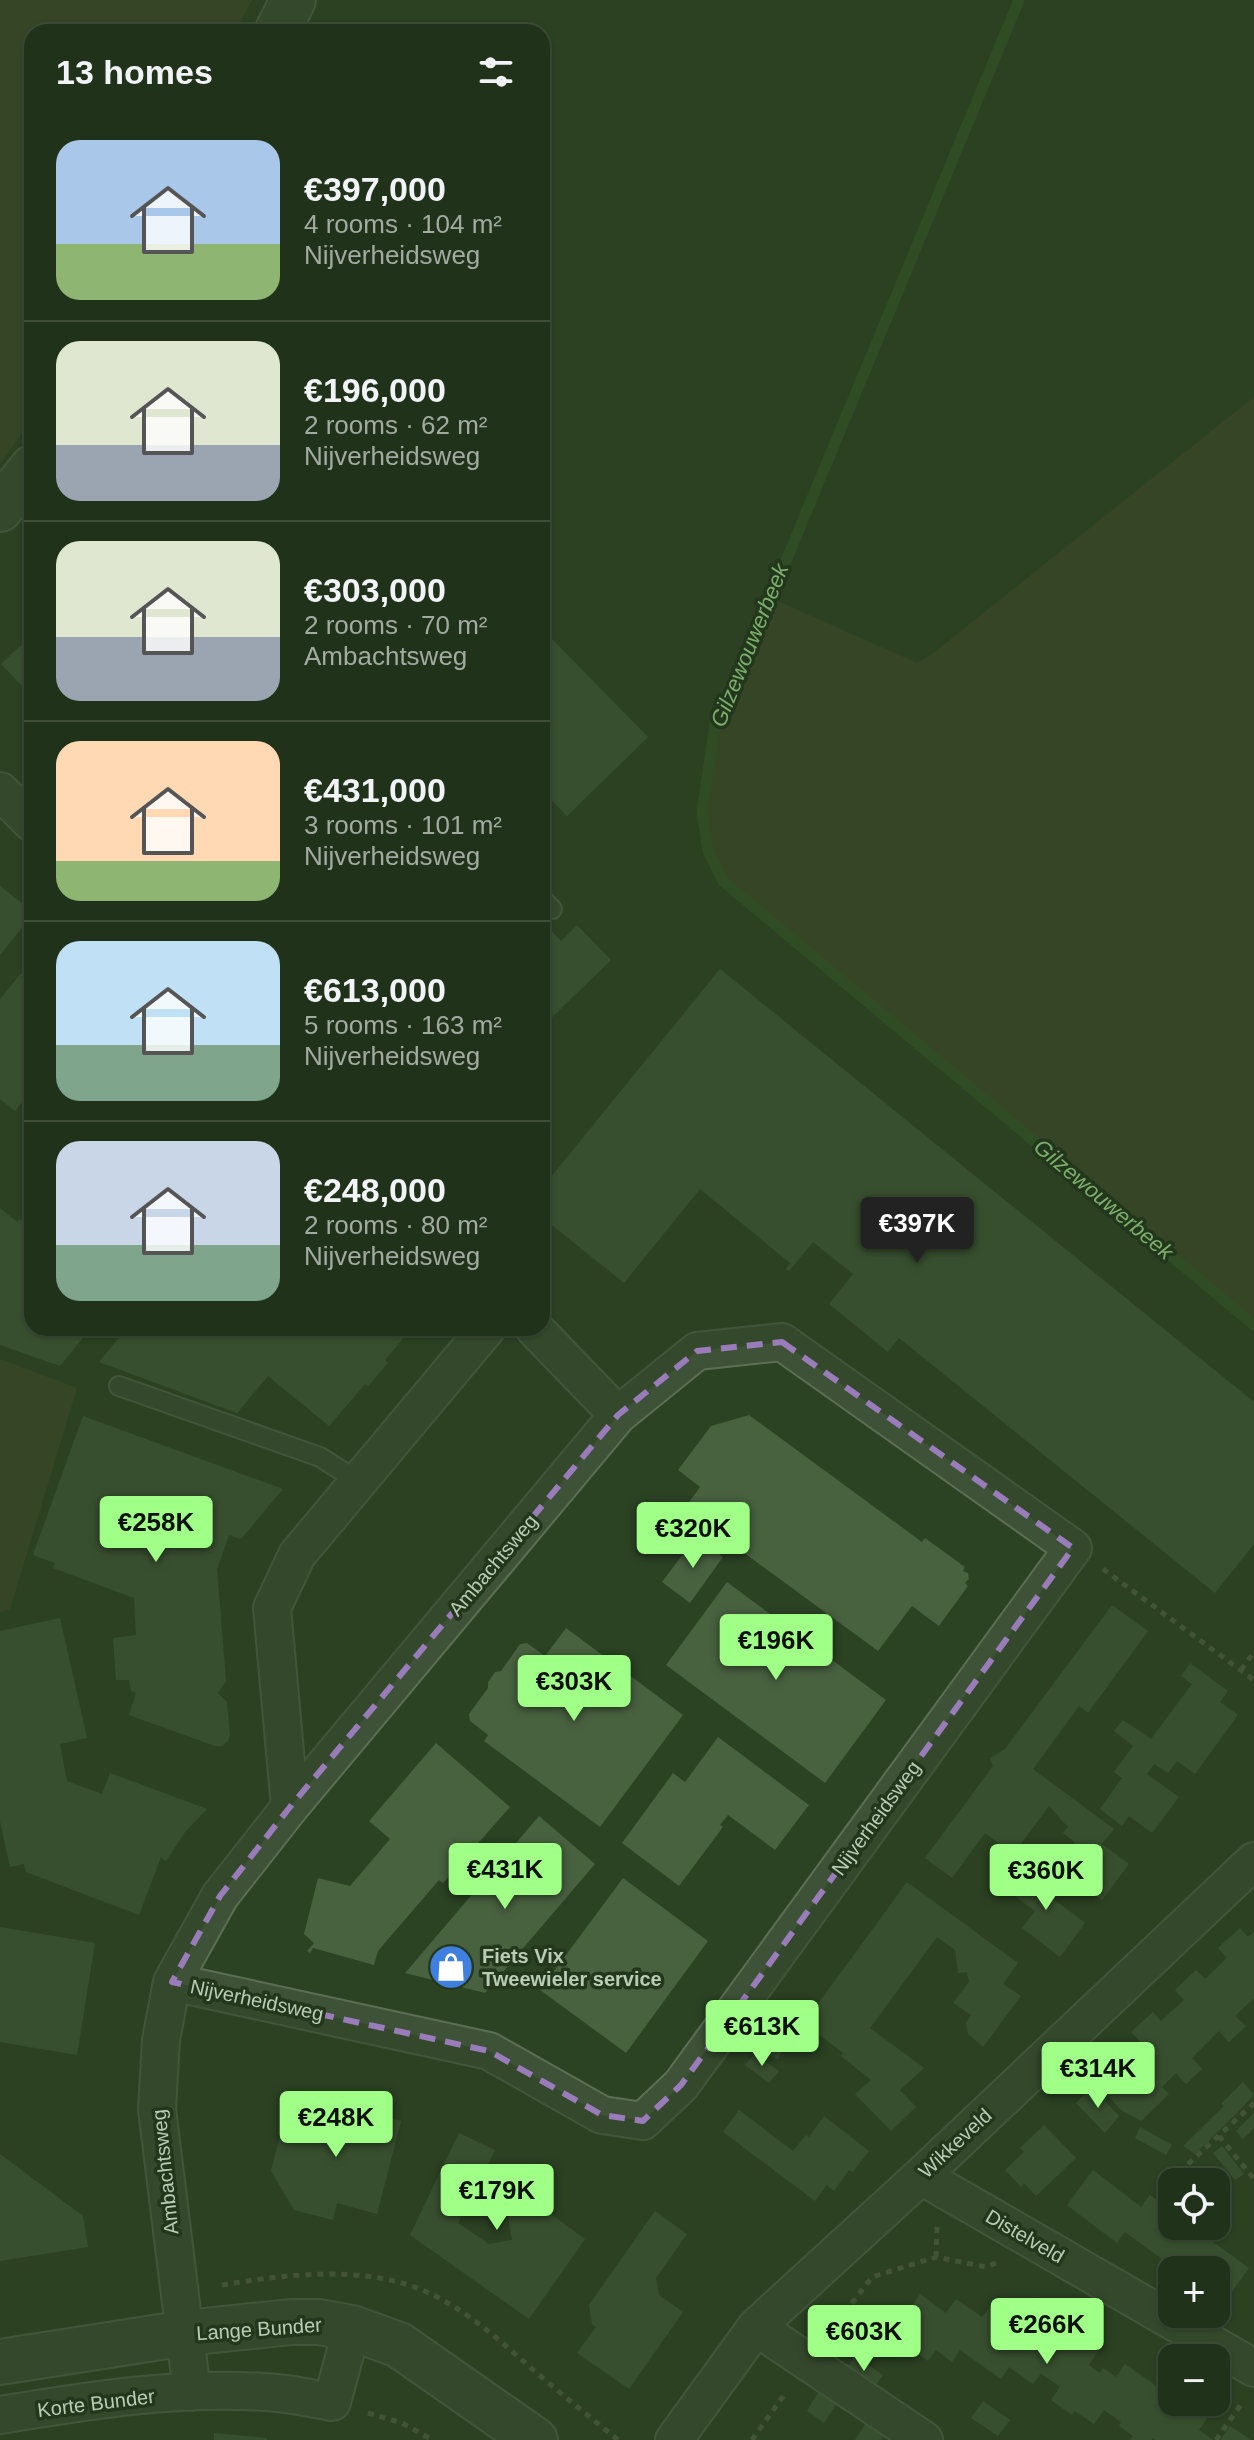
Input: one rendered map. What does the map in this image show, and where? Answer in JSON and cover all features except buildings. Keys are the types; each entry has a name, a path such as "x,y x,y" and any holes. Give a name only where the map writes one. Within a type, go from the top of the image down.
{"street":[{"path":"281,24 293,0"},
{"path":"0,509 24,478"},
{"path":"0,791 24,815"},
{"path":"290,1807 272,1608 297,1555 480,1336"},
{"path":"542,1336 618,1415 697,1351 782,1342 1073,1548"},
{"name":"Ambachtsweg","path":"186,2333 157,2109 161,2040 172,1982 220,1896 290,1807 618,1415"},
{"name":"Nijverheidsweg","path":"172,1982 489,2051 602,2115 643,2121 681,2085 1073,1548"},
{"name":"Wikkeveld","path":"674,2440 756,2327 921,2176 1254,1861"},
{"name":"Distelveld","path":"921,2176 1039,2244 1250,2382"},
{"name":"Lange Bunder","path":"0,2362 186,2333 319,2322 375,2334 399,2345 535,2440"},
{"path":"756,2327 924,2440"},
{"path":"332,2402 352,2328"},
{"path":"186,2333 192,2392"},
{"name":"Korte Bunder","path":"0,2415 77,2402 192,2392 266,2392 332,2402"}],"lane":[{"path":"119,1386 320,1457 359,1482"}],"path":[{"path":"1073,1548 1254,1680"},
{"path":"1241,1670 1254,1652"},
{"path":"1188,2164 1254,2103"},
{"path":"1219,2136 1254,2179"},
{"path":"752,2440 872,2277 936,2257 986,2267 1039,2244"},
{"path":"1216,2440 1250,2382"},
{"path":"332,2402 402,2423 433,2440"}],"highlighted area":[{"path":"782,1342 1073,1548 681,2085 643,2121 602,2115 489,2051 172,1982 220,1896 290,1807 618,1415 697,1351"}],"green space":[{"path":"0,0 252,0 239,24 24,24 24,430 0,464"},
{"path":"1254,397 1254,1319 787,937 726,876 711,848 705,812 709,729 722,714 773,599 917,663"},
{"path":"0,1359 77,1388 10,1609 0,1612"}],"waterway":[{"name":"Gilzewouwerbeek","path":"1019,0 771,597 716,718 702,812 708,851 723,881 1254,1325"}],"place":[{"name":"Fiets Vix Tweewieler service","path":"451,1967"}]}
